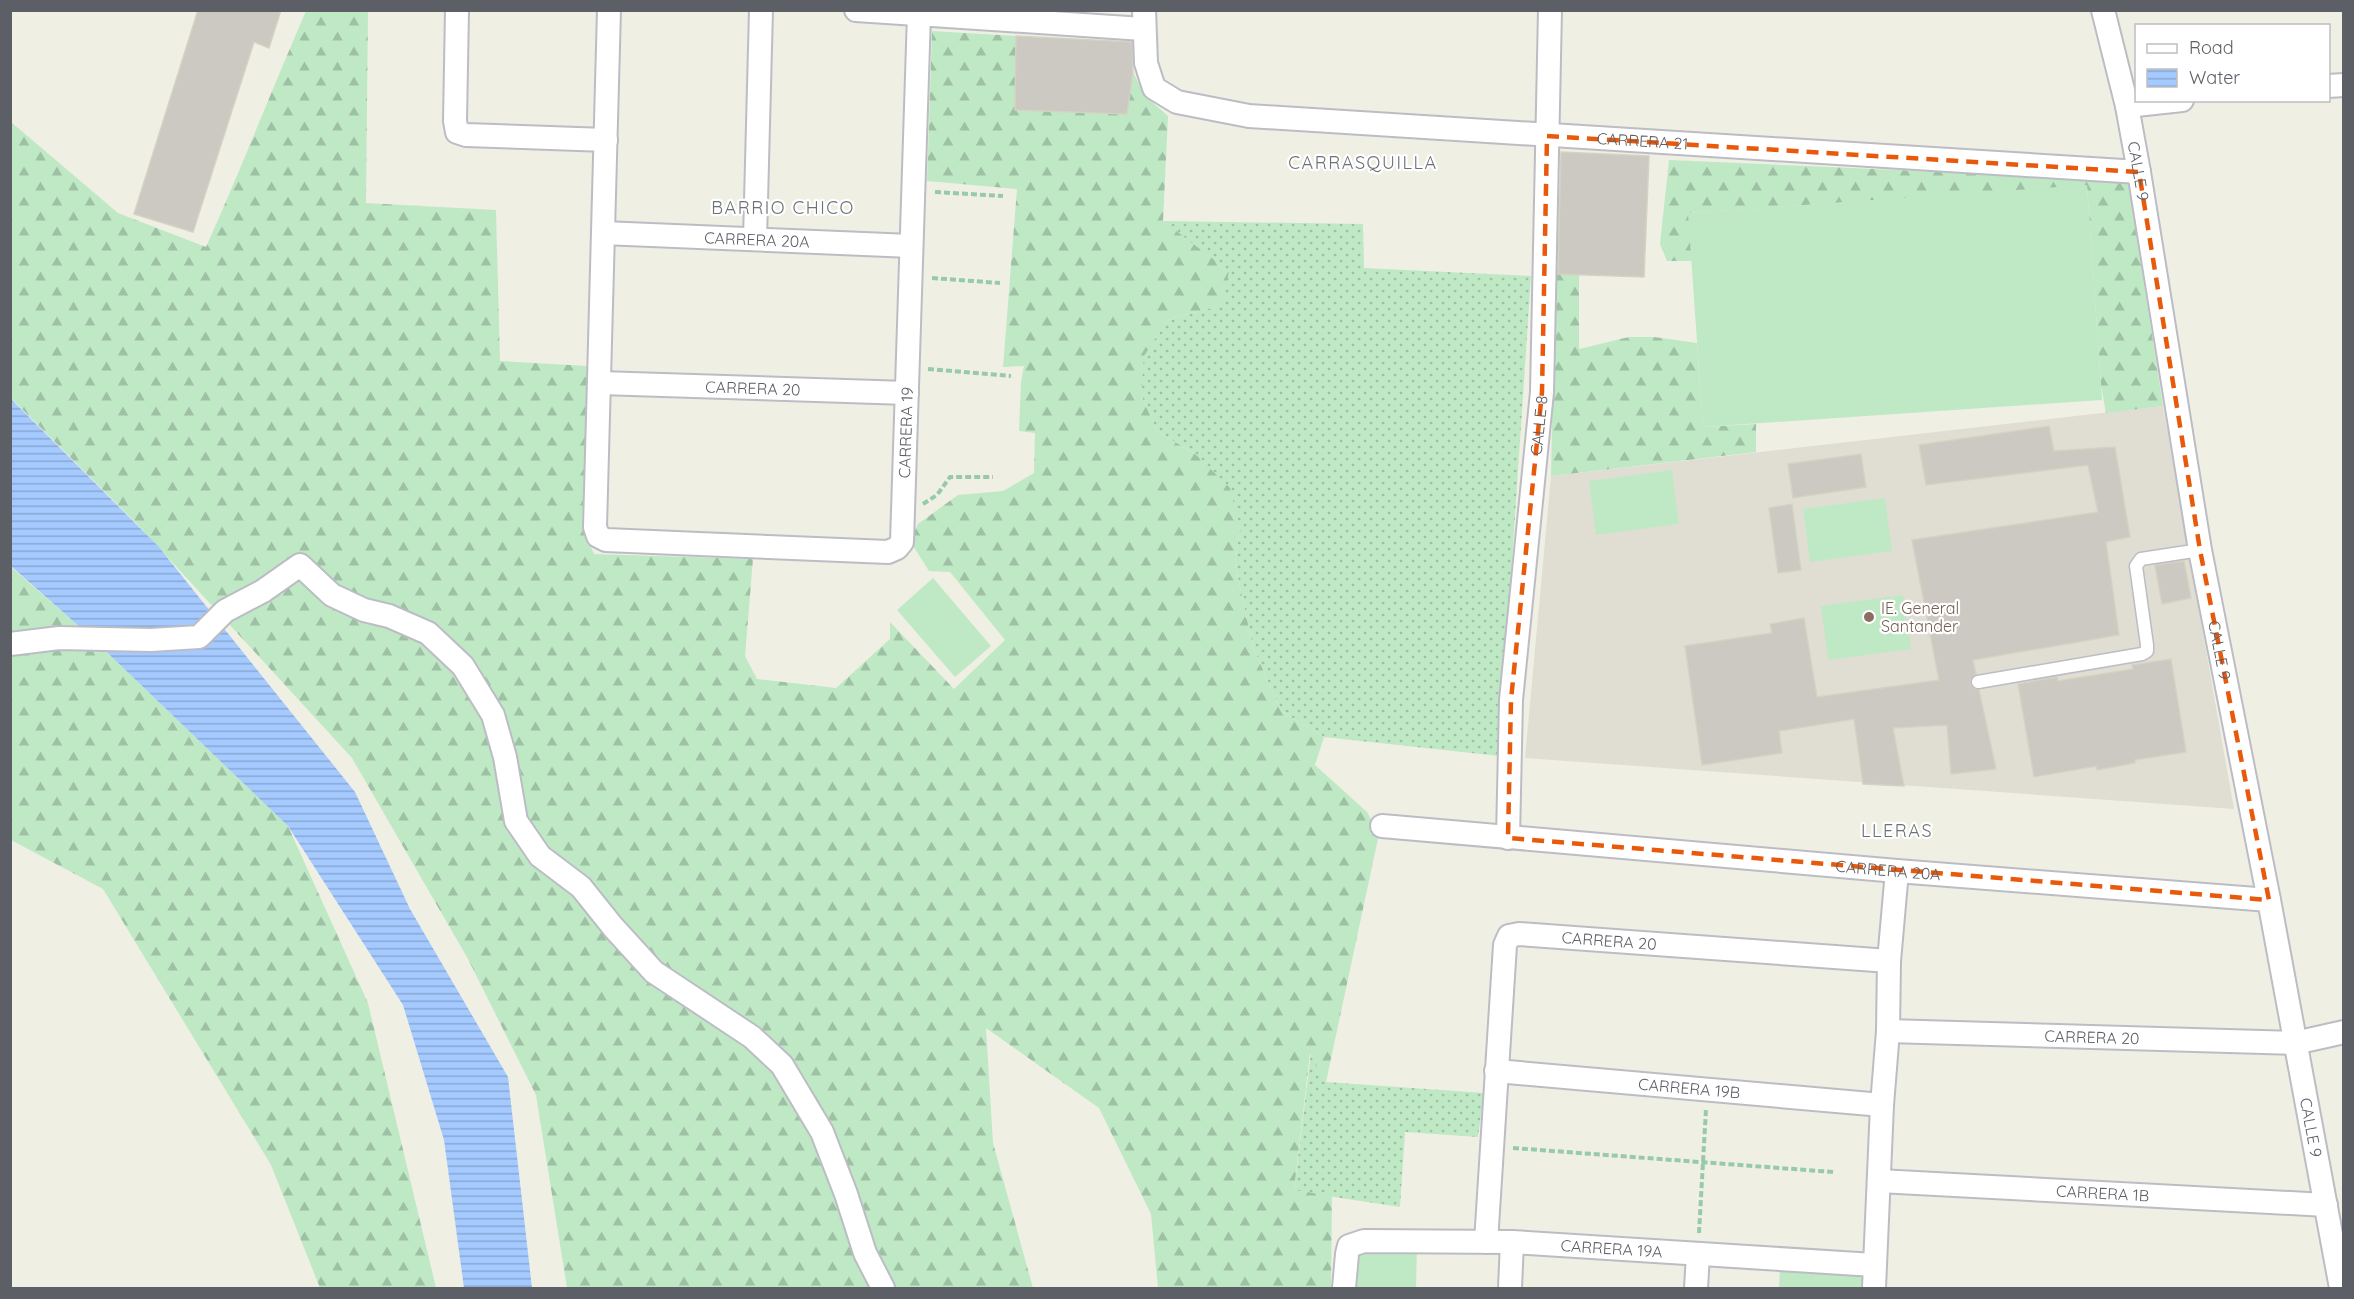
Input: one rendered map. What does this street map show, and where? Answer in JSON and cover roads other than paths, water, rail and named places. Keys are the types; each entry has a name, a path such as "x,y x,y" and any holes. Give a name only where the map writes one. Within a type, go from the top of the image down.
{"street":[{"path":"457,10 455,121 458,132 466,135 606,140"},
{"path":"600,383 609,10"},
{"path":"755,239 762,10"},
{"path":"856,10 919,14 1144,20"},
{"name":"CALLE 8","path":"1508,838 1511,699 1542,392 1550,10"},
{"name":"CALLE 9","path":"2103,10 2127,106 2200,550 2269,900 2341,1288"},
{"name":"CARRERA 19","path":"600,383 595,527 598,536 606,540 888,552 897,548 902,542 919,14"},
{"name":"CARRERA 21","path":"1144,20 1146,63 1154,88 1177,102 1249,116 2139,172"},
{"path":"2127,106 2164,102"},
{"name":"CARRERA 20A","path":"603,233 911,246"},
{"name":"CARRERA 20","path":"600,383 907,393"},
{"path":"10,644 59,638 151,640 199,637 225,611 263,591 300,565 333,595 364,610 389,616 428,633 463,666 493,715 505,757 516,821 540,856 581,887 612,927 654,972 752,1037 782,1065 822,1132 846,1194 865,1253 883,1288"},
{"name":"CARRERA 20A","path":"1382,826 1897,871 2269,900"},
{"path":"1874,1288 1882,1105 1888,1031 1889,961 1897,871"},
{"name":"CARRERA 20","path":"1496,1071 1505,945 1509,936 1519,934 1889,961"},
{"name":"CARRERA 20","path":"1888,1031 2295,1043 2343,1032"},
{"path":"1486,1242 1496,1071"},
{"name":"CARRERA 19B","path":"1496,1071 1882,1105"},
{"name":"CARRERA 1B","path":"1879,1181 2326,1205"},
{"name":"CARRERA 19A","path":"1344,1288 1349,1246 1364,1241 1512,1242 1874,1265"},
{"path":"1510,1288 1512,1242"},
{"path":"1696,1288 1698,1255"}],"lane":[{"path":"1978,681 2142,654 2147,651 2147,645 2136,566 2141,559 2200,550"}],"water":[{"path":"11,399 158,546 355,792 410,909 508,1077 532,1288 464,1288 444,1140 403,1005 288,826 91,637 11,566"}],"place":[{"name":"IE. General Santander","path":"1869,617"}],"district":[{"name":"CARRASQUILLA","path":"1363,162"},
{"name":"BARRIO CHICO","path":"783,207"},
{"name":"LLERAS","path":"1897,830"}]}
